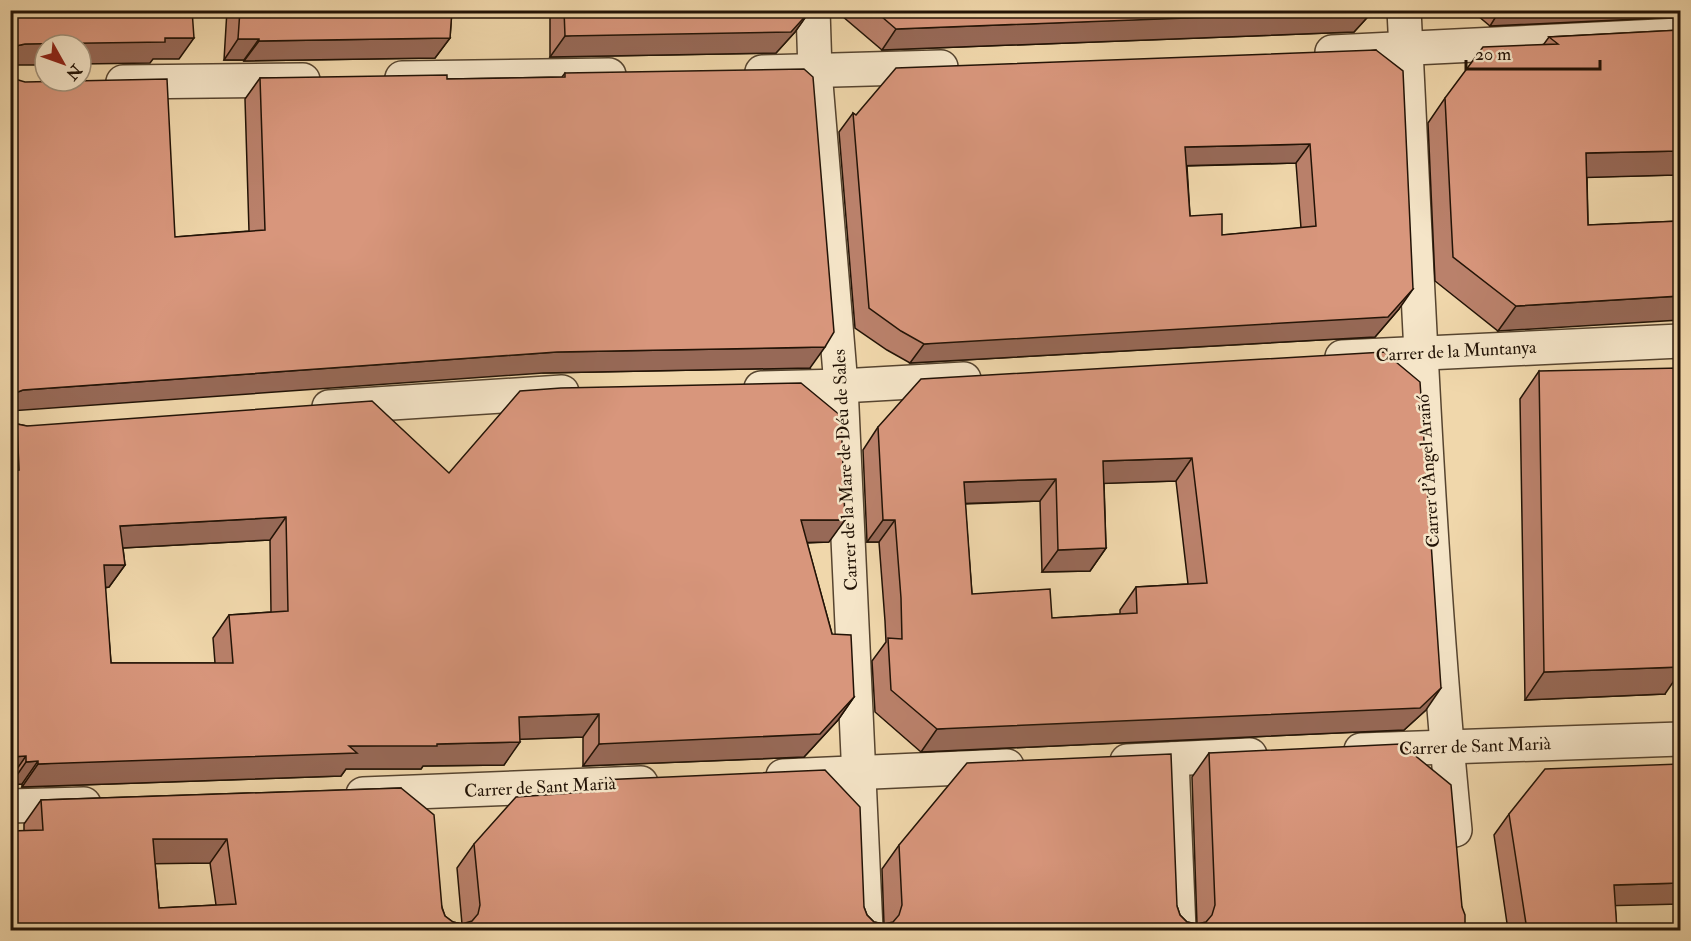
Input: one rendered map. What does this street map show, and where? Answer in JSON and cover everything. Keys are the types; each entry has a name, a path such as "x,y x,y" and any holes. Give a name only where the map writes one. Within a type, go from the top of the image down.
{"street":[{"name":"Carrer de la Mare de Déu de Sales","path":"813,10 815,71 841,386 866,930"},
{"name":"Carrer d'Àngel Arañó","path":"1404,10 1420,353 1447,747 1458,860"},
{"path":"1300,53 1680,35"},
{"path":"732,73 969,66"},
{"path":"377,78 637,74"},
{"path":"93,83 330,79"},
{"name":"Carrer de la Muntanya","path":"1314,359 1680,341"},
{"path":"734,388 841,386 995,377"},
{"path":"295,410 544,392 592,391"},
{"name":"Carrer de Sant Marià","path":"1327,752 1680,739"},
{"path":"1103,762 1280,754"},
{"path":"1172,759 1179,930"},
{"path":"753,777 1034,765"},
{"name":"Carrer de Sant Marià","path":"338,795 432,804 669,781"},
{"path":"10,806 116,802"}],"building":[{"path":"10,10 192,10 194,38 165,38 165,42 93,43 93,33 33,33 33,44 16,46 10,52"},
{"path":"240,10 452,10 450,38 259,41 259,39 238,39"},
{"path":"564,10 810,11 791,32 565,36"},
{"path":"874,10 1370,10 896,29"},
{"path":"1680,30 1680,151 1586,153 1588,225 1680,221 1680,296 1516,306 1453,257 1445,98 1483,47 1558,44 1549,37"},
{"path":"1376,50 1403,71 1413,289 1388,317 924,344 869,308 853,113 856,115 896,68","holes":["1310,144 1316,226 1222,235 1222,214 1190,216 1185,147"]},
{"path":"804,69 813,77 834,332 825,347 557,352 23,390 10,395 10,74 15,79 33,82 33,93 93,93 93,81 167,79 175,237 265,230 260,78 447,75 447,79 565,77 565,73"},
{"path":"1384,352 1420,382 1441,688 1420,708 937,729 891,690 888,638 902,639 901,598 895,520 883,520 878,427 921,379","holes":["1192,458 1207,583 1136,587 1137,613 1052,618 1050,589 972,594 964,482 1056,479 1058,550 1106,548 1103,461"]},
{"path":"1680,368 1680,667 1544,672 1539,371"},
{"path":"801,383 841,416 845,520 801,520 832,634 851,635 854,697 820,734 599,744 599,714 519,717 520,742 437,744 437,746 349,746 357,753 38,764 38,761 26,762 26,756 10,757 10,471 19,470 17,424 27,426 372,401 449,473 520,391 561,388","holes":["286,517 288,611 229,615 233,663 111,663 104,565 125,565 120,526"]},
{"path":"1401,744 1451,785 1465,930 10,930 10,831 43,830 41,800 401,788 434,815 442,908 445,916 453,922 462,924 472,921 478,914 480,905 474,844 516,797 600,791 600,780 825,770 860,807 864,907 867,915 874,922 884,924 893,922 899,915 902,905 899,845 967,763 1171,754 1177,906 1180,915 1187,922 1197,924 1206,922 1212,915 1215,905 1209,753","holes":["153,839 227,839 236,904 159,908"]},
{"path":"1680,764 1680,883 1614,885 1617,930 1527,930 1509,814 1545,769"}]}
